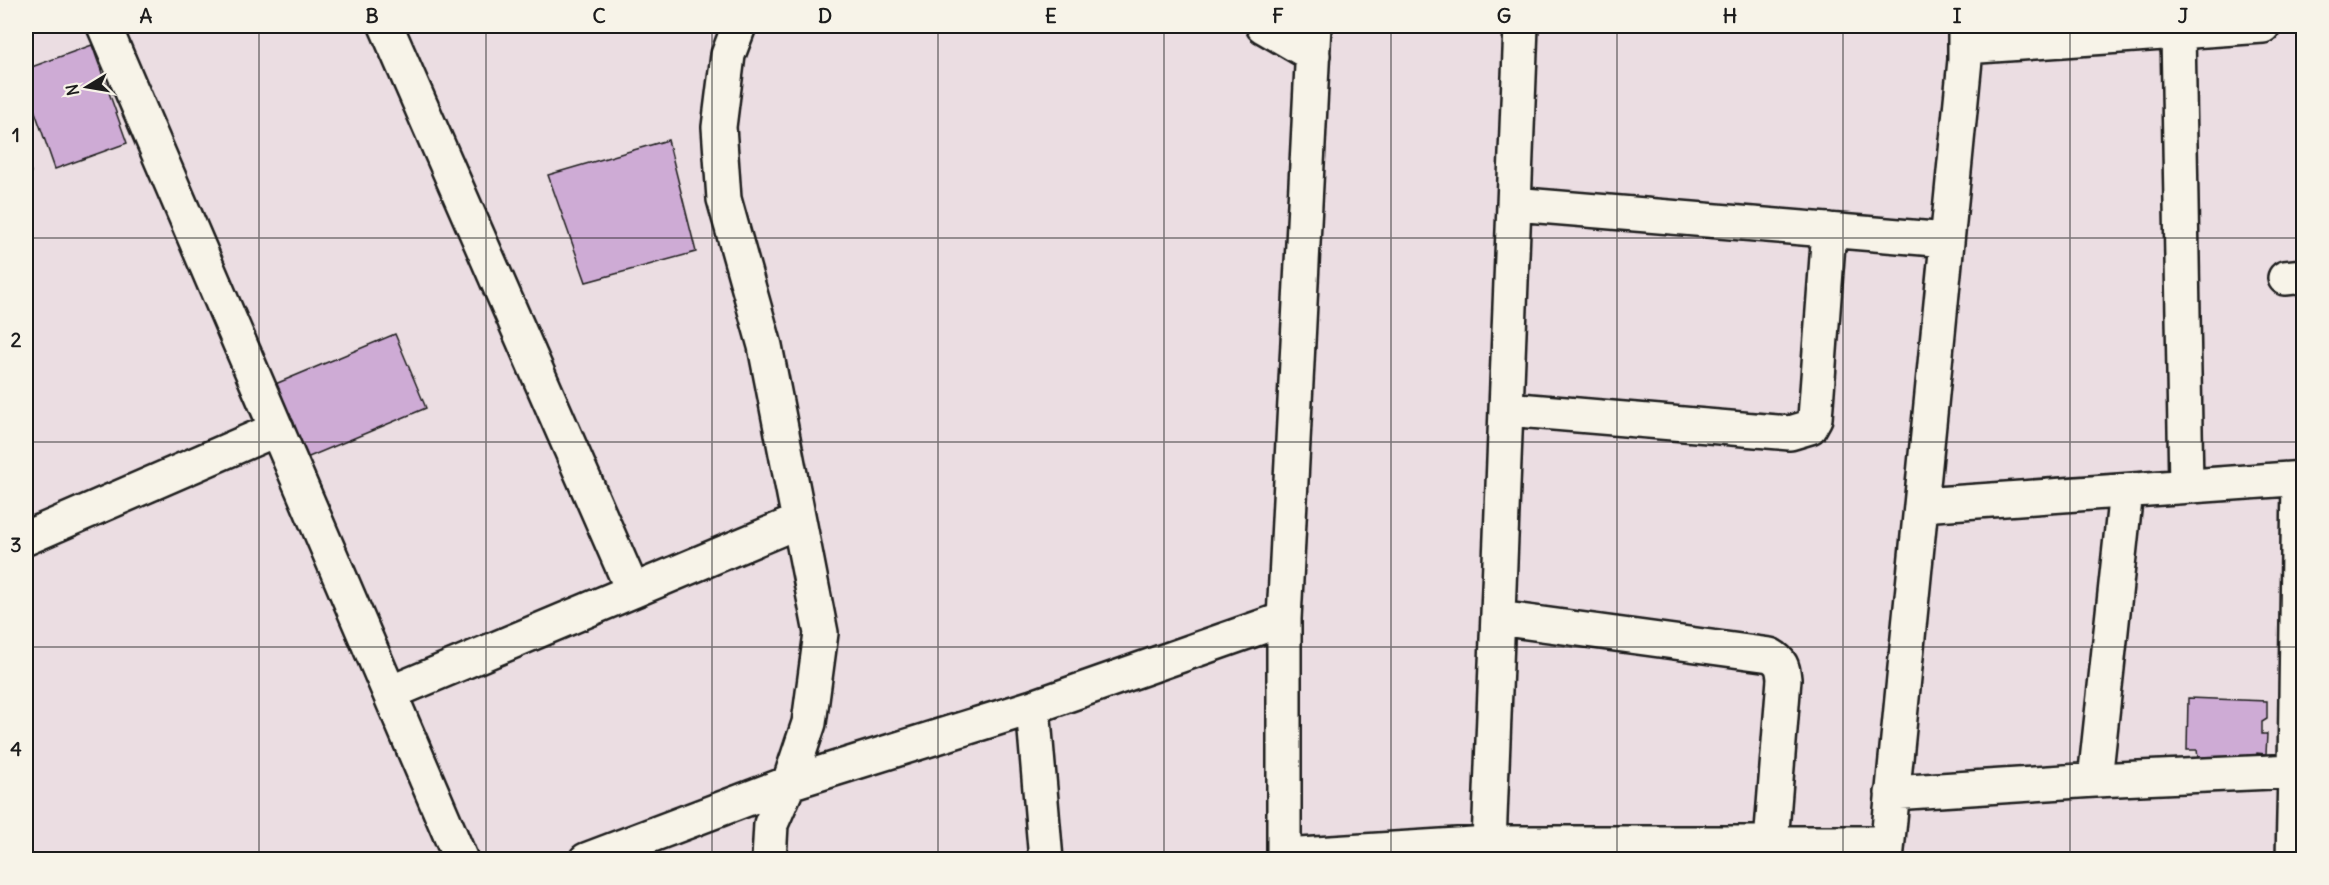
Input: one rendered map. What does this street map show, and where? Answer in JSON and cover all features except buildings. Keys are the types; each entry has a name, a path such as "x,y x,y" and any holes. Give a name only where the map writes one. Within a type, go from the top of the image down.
{"street":[{"path":"104,26 462,860"},
{"path":"386,26 632,589"},
{"path":"739,26 728,55 719,127 724,199 765,346 820,633 809,723 789,783 771,824 769,860"},
{"path":"1263,26 1313,40 1284,619 1284,856 1489,843 1771,843 1886,851 1965,36 2178,32 2263,26"},
{"path":"1489,843 1521,26"},
{"path":"2178,32 2186,486"},
{"path":"1514,204 1947,240"},
{"path":"1506,409 1790,433 1810,426 1815,418 1829,230"},
{"path":"26,538 277,429"},
{"path":"1921,506 2301,478 2299,771 2293,860"},
{"path":"2095,780 2126,491"},
{"path":"390,693 799,520"},
{"path":"1498,618 1770,655 1779,660 1784,679 1771,843"},
{"path":"586,860 654,846 789,783 1033,707 1284,619"},
{"path":"1033,707 1046,860"},
{"path":"1892,794 2095,780 2299,771"}]}
